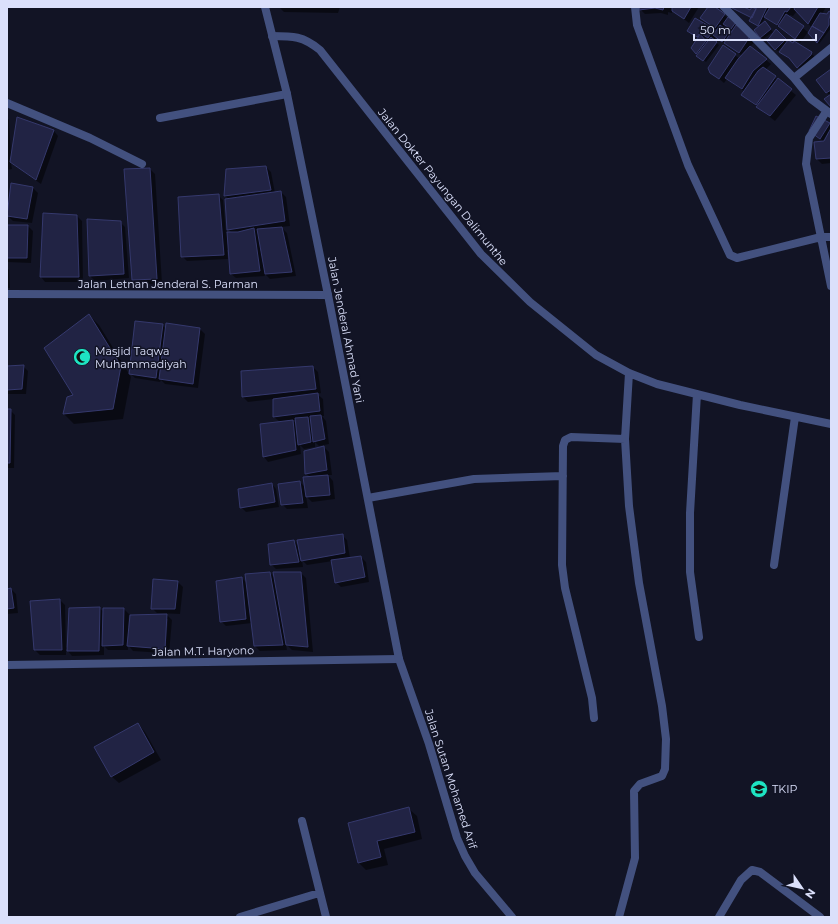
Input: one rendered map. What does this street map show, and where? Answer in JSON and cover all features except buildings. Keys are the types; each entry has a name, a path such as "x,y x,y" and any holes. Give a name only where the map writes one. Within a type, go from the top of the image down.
{"street":[{"name":"Jalan Jenderal Ahmad Yani","path":"265,7 287,94 399,659"},
{"path":"635,7 637,25 688,164 730,255 737,258 822,237 831,237"},
{"path":"724,7 794,78 811,99 829,113 809,138 806,151 806,164 831,286"},
{"name":"Jalan Dokter Payungan Dalimunthe","path":"272,36 299,37 307,40 320,50 481,254 500,274 596,355 629,373 657,384 795,417 831,424"},
{"path":"794,78 831,48"},
{"path":"160,118 287,94"},
{"path":"7,103 83,135 142,164"},
{"name":"Jalan Letnan Jenderal S. Parman","path":"7,294 328,295"},
{"path":"619,917 635,858 634,791 640,784 662,776 665,769 666,753 662,706 639,583 629,506 625,439 629,373"},
{"path":"697,394 690,513 690,572 699,637"},
{"path":"774,564 795,417"},
{"path":"594,718 592,698 565,588 562,536 563,446 571,437 625,439"},
{"path":"368,498 474,479 563,476"},
{"name":"Jalan M.T. Haryono","path":"7,665 399,659"},
{"name":"Jalan Sutan Mohamed Arif","path":"399,659 429,744 457,838 464,856 475,873 512,917"},
{"path":"302,821 326,917"},
{"path":"719,917 741,880 749,871 752,870 760,872 820,917"},
{"path":"241,917 319,893"}],"place":[{"name":"Masjid Taqwa Muhammadiyah","path":"82,357"},
{"name":"TKIP","path":"759,789"}]}
